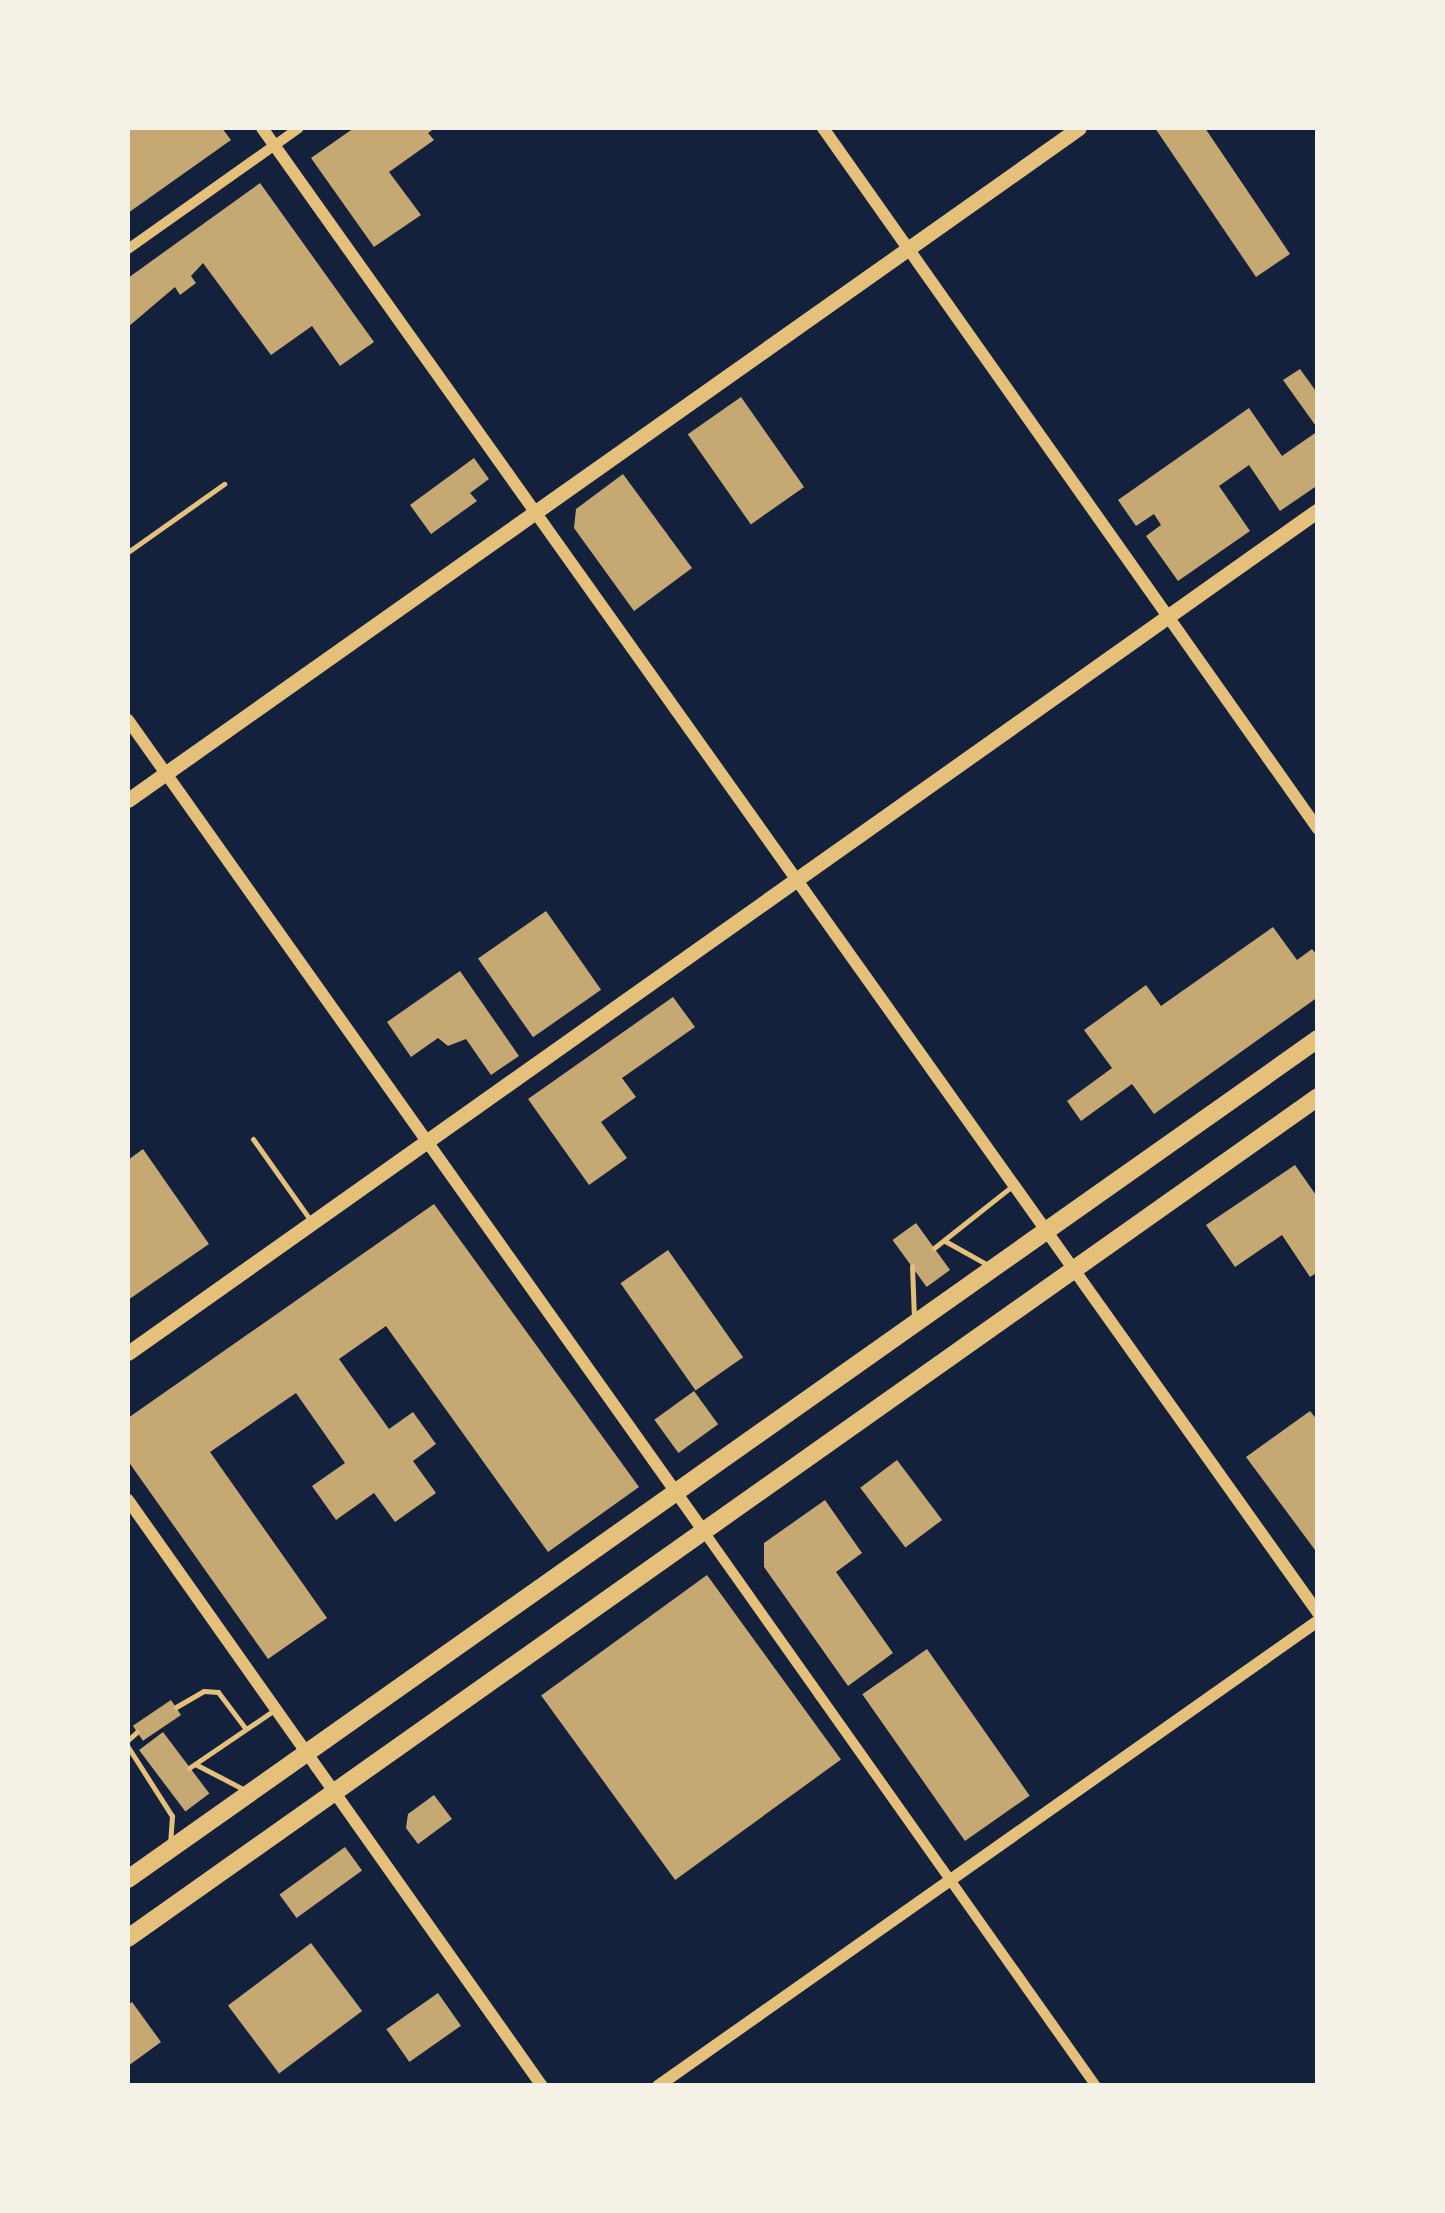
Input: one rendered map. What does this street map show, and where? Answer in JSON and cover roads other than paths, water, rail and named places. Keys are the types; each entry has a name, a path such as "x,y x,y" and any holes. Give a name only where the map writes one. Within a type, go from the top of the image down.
{"main road":[{"path":"128,800 1080,128"},
{"path":"128,1353 1318,510"},
{"path":"128,1880 1318,1039"},
{"path":"128,1938 1318,1097"}],"street":[{"path":"262,128 1318,1617 658,2086"},
{"path":"128,249 299,128"},
{"path":"823,128 1315,820"},
{"path":"128,720 423,1143 676,1492 1096,2086"},
{"path":"128,1500 542,2086"}],"lane":[{"path":"128,552 224,484"},
{"path":"253,1139 313,1223"},
{"path":"934,1248 1014,1186"},
{"path":"944,1240 995,1269"},
{"path":"912,1266 913,1326"},
{"path":"176,1707 204,1690 218,1692 246,1729"},
{"path":"251,1792 192,1766 275,1709"},
{"path":"137,1732 128,1744 164,1800 173,1827 168,1850"},
{"path":"164,1800 166,1786"}]}
